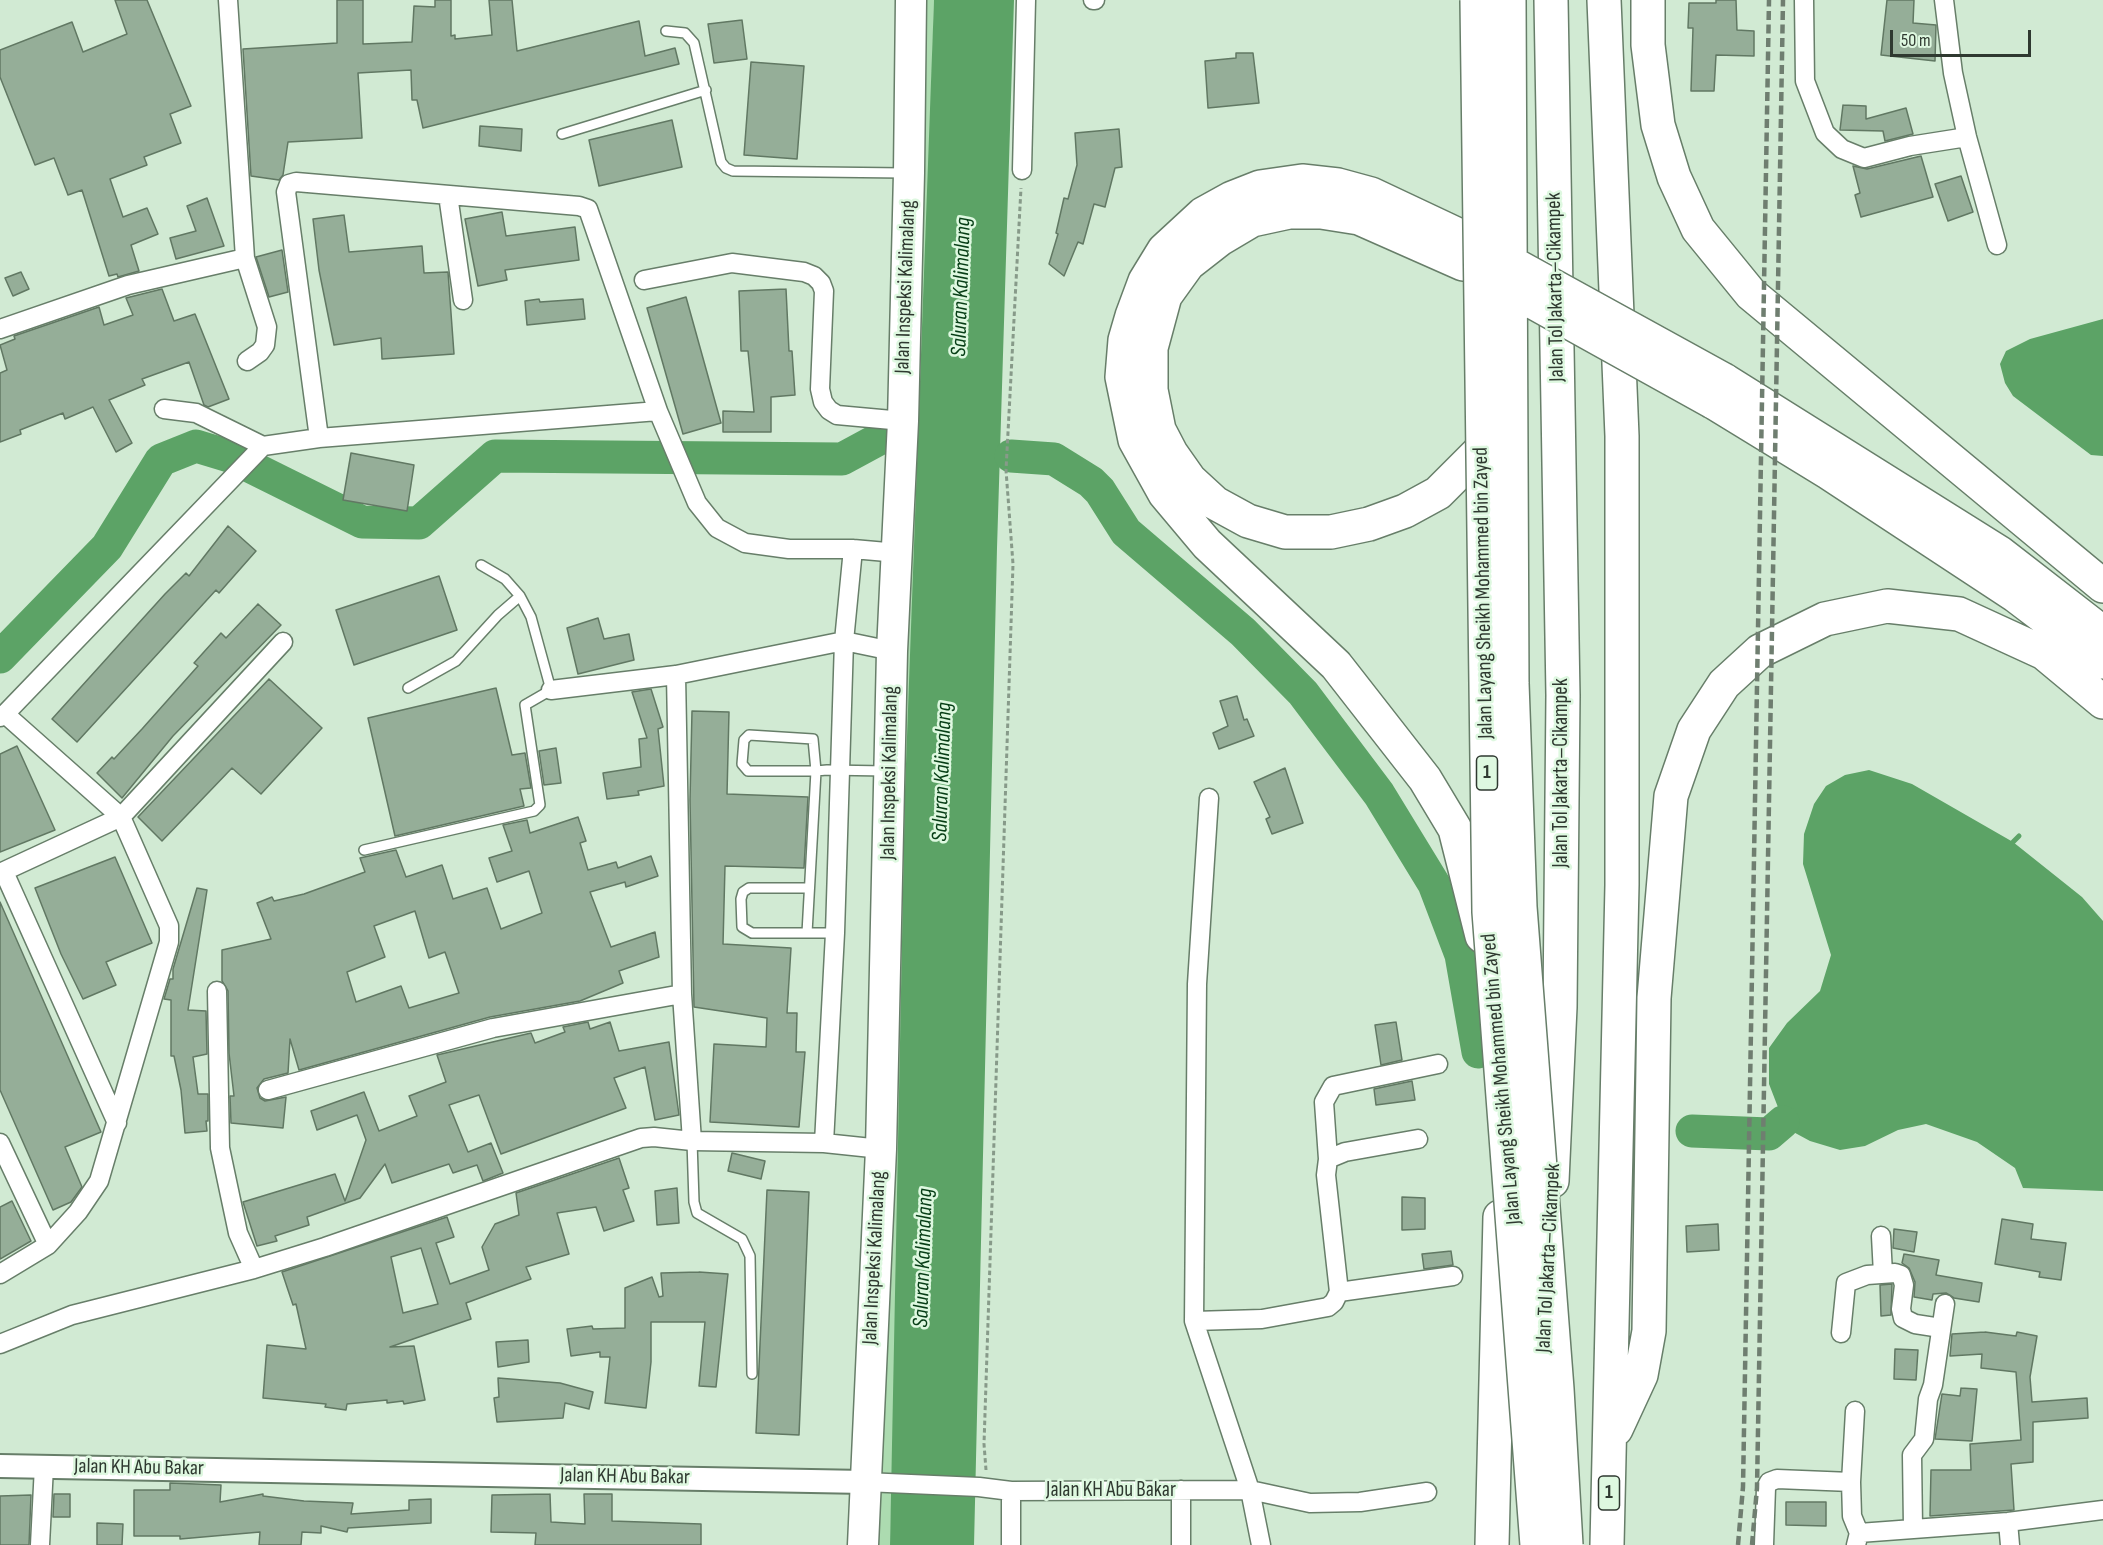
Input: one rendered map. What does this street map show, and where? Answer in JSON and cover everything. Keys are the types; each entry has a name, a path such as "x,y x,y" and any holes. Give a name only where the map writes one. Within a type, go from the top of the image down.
{"highway":[{"name":"Jalan Layang Sheikh Mohammed bin Zayed","path":"1477,0 1489,912 1535,1545"},
{"name":"Jalan Layang Sheikh Mohammed bin Zayed","path":"1509,0 1512,683 1519,883 1566,1545"},
{"path":"1469,254 1359,218 1321,212 1289,213 1252,220 1188,264 1165,296 1151,348 1151,390 1159,430 1171,453 1190,480 1215,503 1248,521 1285,531 1331,532 1369,524 1405,511 1438,493 1479,453 1506,399 1514,365 1526,75 1525,0"},
{"name":"Jalan Tol Jakarta–Cikampek","path":"1535,1545 1560,1007 1563,695 1551,0"},
{"name":"1","path":"1604,0 1622,436 1623,885 1611,1440 1606,1545"},
{"path":"1648,0 1648,45 1658,125 1674,177 1698,229 1751,294 2103,585"},
{"path":"1491,1545 1502,1151 1500,1083 1488,967 1478,910 1455,829 1425,779 1336,665 1207,544 1165,494 1135,440 1122,377 1125,340 1145,281 1164,250 1203,214 1232,198 1260,187 1302,181 1338,185 1371,194 1469,254 1718,391 2000,553 2103,633"},
{"path":"1718,391 1829,473 2016,596 2103,662"},
{"path":"1611,1440 1641,1375 1649,1331 1654,998 1671,796 1694,730 1724,684 1760,651 1825,619 1887,606 1959,614 2044,653 2103,702"}],"main road":[{"name":"Jalan Inspeksi Kalimalang","path":"863,1534 876,1475 866,1432 880,1149 891,772 892,651 903,421 909,173 910,0"}],"street":[{"path":"228,0 245,258 267,327 265,345 247,361"},
{"path":"1022,170 1026,0"},
{"path":"1804,0 1805,81 1826,133 1842,149 1864,158 1910,146 1967,137"},
{"path":"1944,0 1953,73 1967,137 1997,244"},
{"path":"319,438 286,192 289,184 296,182 579,206 588,209 658,411 673,447 697,503 717,528 745,543 789,549 852,549 898,553"},
{"path":"448,195 463,300"},
{"path":"0,329 128,285 245,258"},
{"path":"644,280 732,263 804,272 814,276 821,283 824,291 820,389 823,402 829,411 837,415 903,421"},
{"path":"164,409 196,413 259,450"},
{"path":"0,1274 48,1245 78,1212 99,1181 169,942 169,926 121,817 3,716 259,450 319,438 658,411"},
{"path":"824,1143 835,933 844,641 852,549"},
{"path":"551,690 676,675 844,641 892,651"},
{"path":"117,1123 2,872 121,817 283,642"},
{"path":"676,675 682,994 692,1141"},
{"path":"1209,798 1197,984 1194,1321 1250,1490 1261,1545"},
{"path":"217,992 220,1148 238,1233 254,1269"},
{"path":"268,1090 493,1028 682,994"},
{"path":"1194,1321 1262,1319 1328,1307 1339,1292 1326,1175 1328,1159 1324,1102 1333,1086 1438,1064"},
{"path":"0,1344 72,1315 254,1269 429,1212 605,1149 654,1137 692,1141 824,1143 880,1149"},
{"path":"1328,1159 1344,1152 1418,1139"},
{"path":"0,1143 48,1245"},
{"path":"1881,1236 1883,1274"},
{"path":"1841,1333 1846,1283 1867,1275 1883,1274 1901,1275 1904,1285 1901,1309 1903,1318 1915,1324 1941,1328"},
{"path":"1339,1292 1453,1276"},
{"path":"1913,1527 1912,1455 1924,1439 1945,1304"},
{"path":"1855,1411 1851,1482 1852,1516 1865,1539 1913,1527 2008,1522 2103,1510"},
{"name":"Jalan KH Abu Bakar","path":"0,1466 876,1475 1011,1491 1250,1490 1310,1503 1360,1502 1427,1492"},
{"path":"40,1545 44,1466"},
{"path":"1764,1545 1766,1488 1769,1482 1777,1479 1851,1482"},
{"path":"1181,1490 1181,1545"},
{"path":"1011,1491 1011,1545"},
{"path":"2008,1522 2010,1545"}],"lane":[{"path":"666,31 685,33 694,43 721,162 734,171 909,173"},
{"path":"562,134 706,90"},
{"path":"363,850 538,809 541,798 525,705 551,690 531,617 520,596 505,579 481,565"},
{"path":"408,688 456,661 498,615 520,596"},
{"path":"807,933 816,771 815,740 749,735 744,740 742,764 748,771 816,771 839,770 891,772"},
{"path":"810,888 749,888 743,891 740,921 745,931 835,933"},
{"path":"692,1141 694,1202 697,1213 742,1239 750,1256 752,1374"}],"path":[{"path":"983,1489 1013,564 1006,470 1022,170"}],"shaded area":[{"path":"911,0 934,0 890,1545 863,1545"}],"water":[{"name":"Saluran Kalimalang","path":"934,0 1014,0 997,548 974,1545 890,1545 905,791"},
{"path":"2103,319 2103,456 2091,455 2013,396 2005,383 2000,364 2006,351 2030,339"},
{"path":"1869,770 1912,784 2013,842 2082,897 2103,921 2103,1191 2023,1188 2015,1168 1977,1142 1926,1124 1898,1130 1865,1146 1840,1150 1810,1141 1786,1128 1769,1084 1769,1048 1787,1023 1820,991 1831,955 1803,864 1804,834 1814,804 1826,786 1845,775"}],"building":[{"path":"115,0 147,0 191,106 170,114 181,143 144,157 147,165 110,179 123,217 147,208 158,234 131,245 139,271 118,277 117,274 109,276 82,190 68,195 54,158 35,165 0,77 0,50 72,22 83,52 127,34"},
{"path":"337,0 363,0 363,44 412,42 414,6 435,7 435,0 451,0 451,36 455,35 455,39 492,35 489,0 512,0 517,51 639,21 645,56 675,48 679,64 423,128 417,100 412,100 411,70 358,73 362,138 288,142 283,175 279,180 251,176 243,49 337,43"},
{"path":"1716,0 1736,0 1737,30 1754,31 1754,56 1716,55 1714,91 1691,91 1693,28 1688,28 1689,3 1716,3"},
{"path":"1887,0 1914,0 1913,23 1936,25 1935,61 1881,55"},
{"path":"742,20 747,59 714,63 708,24"},
{"path":"1236,53 1253,53 1259,103 1208,108 1205,61 1236,58"},
{"path":"751,62 804,66 797,159 744,155"},
{"path":"1843,105 1866,106 1866,119 1906,108 1913,134 1885,141 1883,131 1840,130"},
{"path":"672,120 682,167 599,186 589,140"},
{"path":"480,126 522,129 521,151 479,146"},
{"path":"1119,129 1122,167 1115,168 1105,207 1094,204 1083,244 1078,242 1064,276 1049,264 1058,234 1056,233 1064,198 1068,199 1077,165 1075,133"},
{"path":"1921,156 1933,197 1861,217 1855,195 1860,193 1853,166 1867,169"},
{"path":"1961,176 1973,212 1948,221 1935,184"},
{"path":"207,198 224,246 176,259 170,238 196,231 187,206"},
{"path":"502,212 506,236 575,227 579,260 505,270 507,280 478,286 465,219"},
{"path":"344,215 349,252 422,246 424,273 448,272 454,354 382,359 381,338 334,345 319,270 313,219"},
{"path":"282,250 288,292 269,297 256,257"},
{"path":"21,272 29,289 13,296 5,278"},
{"path":"162,289 174,321 195,314 229,399 208,407 204,405 189,362 142,379 145,385 109,400 132,443 116,452 93,407 65,419 63,413 20,430 21,434 0,442 0,373 7,370 0,345 15,339 14,336 99,307 104,325 133,315 126,298"},
{"path":"786,289 789,351 792,351 795,395 771,397 771,432 723,432 723,411 754,412 748,351 741,351 739,291"},
{"path":"686,297 721,423 683,434 647,308"},
{"path":"539,299 540,302 583,299 585,319 527,325 525,301"},
{"path":"351,453 414,465 407,511 343,500"},
{"path":"228,526 256,551 219,593 216,590 77,742 52,719 165,594 186,573 189,576"},
{"path":"439,576 457,630 354,665 336,610"},
{"path":"258,604 281,625 173,736 122,798 97,773 112,757 114,759 198,666 194,663 221,633 226,638"},
{"path":"598,618 604,639 629,634 634,660 578,674 567,628"},
{"path":"269,679 322,728 261,794 232,768 162,841 138,817"},
{"path":"496,688 512,755 525,753 531,788 520,789 524,806 395,836 368,718"},
{"path":"651,689 663,727 658,729 664,786 638,791 639,795 607,799 603,773 641,767 639,739 647,738 632,692"},
{"path":"1237,696 1244,720 1247,719 1254,736 1219,749 1213,733 1228,726 1220,701"},
{"path":"692,711 729,712 727,794 808,797 804,868 725,866 723,944 791,948 787,1013 797,1013 796,1052 805,1052 799,1127 710,1122 714,1044 766,1047 767,1018 694,1007 690,800"},
{"path":"17,746 55,830 0,852 0,754"},
{"path":"556,748 561,783 544,785 539,751"},
{"path":"1285,768 1303,823 1272,834 1266,819 1270,817 1254,782"},
{"path":"578,817 586,841 580,843 588,870 616,862 618,868 651,856 658,876 626,887 625,882 590,892 611,947 655,932 659,957 619,971 623,983 580,1001 490,1017 299,1070 290,1039 288,1073 264,1079 257,1088 260,1098 265,1101 286,1097 283,1128 231,1123 230,1096 234,1096 229,1053 228,991 222,981 222,950 271,939 257,903 272,897 274,901 304,894 365,872 360,858 396,850 406,877 442,865 453,899 487,888 501,929 542,913 529,871 497,882 489,858 512,851 503,825 527,820 530,833","holes":["415,911 429,958 445,952 459,993 409,1008 401,986 356,1002 347,972 385,957 374,926"]},
{"path":"115,857 152,943 106,962 116,985 83,999 61,954 35,888"},
{"path":"197,888 207,890 188,1010 206,1011 207,1054 193,1057 198,1094 208,1094 208,1121 206,1121 207,1131 185,1133 181,1090 174,1056 171,1056 171,1000 164,999 170,979 173,979 173,969"},
{"path":"0,902 101,1132 65,1147 82,1187 71,1202 53,1210 0,1090"},
{"path":"588,1022 590,1029 610,1022 619,1051 669,1042 679,1115 655,1120 645,1067 614,1078 626,1108 501,1154 479,1095 449,1105 468,1152 491,1143 503,1173 483,1181 477,1165 453,1173 449,1164 392,1183 385,1164 360,1198 307,1217 309,1225 275,1236 277,1241 257,1246 243,1202 335,1174 345,1201 366,1140 357,1115 317,1130 311,1111 364,1092 379,1131 417,1116 409,1096 446,1082 437,1055 531,1033 535,1043 565,1032 563,1027"},
{"path":"1396,1022 1402,1060 1381,1065 1375,1025"},
{"path":"1412,1081 1415,1100 1376,1105 1374,1089"},
{"path":"732,1153 765,1161 761,1179 728,1171"},
{"path":"619,1158 629,1188 623,1190 634,1221 604,1231 596,1207 557,1213 569,1254 526,1267 531,1279 466,1303 471,1319 390,1347 414,1346 425,1400 404,1404 403,1401 387,1403 387,1400 347,1404 346,1410 325,1407 326,1404 263,1398 267,1345 306,1349 296,1304 293,1305 282,1272 447,1217 454,1237 436,1243 450,1284 489,1270 482,1247 495,1224 519,1215 516,1193","holes":["421,1248 438,1304 403,1313 391,1257"]},
{"path":"677,1188 679,1223 657,1225 655,1191"},
{"path":"767,1190 809,1192 799,1435 756,1433"},
{"path":"1402,1197 1425,1198 1425,1229 1402,1230"},
{"path":"12,1201 31,1241 0,1259 0,1207"},
{"path":"2002,1219 2033,1224 2031,1239 2066,1243 2061,1280 2039,1277 2040,1272 1995,1264"},
{"path":"1718,1224 1719,1250 1687,1252 1686,1226"},
{"path":"1894,1229 1917,1232 1914,1252 1893,1248"},
{"path":"1451,1251 1453,1265 1424,1269 1422,1254"},
{"path":"1904,1254 1939,1260 1936,1275 1982,1283 1979,1302 1954,1298 1946,1293 1933,1294 1932,1300 1914,1297 1915,1282 1909,1268 1902,1263"},
{"path":"661,1273 728,1274 716,1387 699,1386 705,1322 651,1322 651,1362 646,1408 605,1403 610,1357 600,1357 600,1352 571,1356 567,1329 592,1326 593,1329 625,1328 625,1288 652,1277 659,1297 663,1296"},
{"path":"1892,1284 1891,1315 1881,1316 1880,1285"},
{"path":"1985,1332 2016,1336 2017,1332 2037,1336 2030,1377 2032,1402 2087,1398 2088,1418 2033,1422 2033,1462 2011,1464 2014,1510 1930,1516 1931,1470 1971,1470 1970,1444 2021,1440 2016,1372 1981,1368 1982,1354 1950,1356 1952,1334"},
{"path":"528,1340 529,1362 498,1367 496,1342"},
{"path":"1895,1349 1918,1350 1916,1380 1894,1379"},
{"path":"498,1378 560,1383 593,1392 589,1409 565,1403 563,1418 497,1422 494,1398 499,1397"},
{"path":"1961,1388 1977,1389 1972,1441 1935,1439 1942,1394 1960,1396"},
{"path":"170,1483 221,1485 220,1502 263,1494 263,1496 304,1501 353,1503 351,1514 409,1510 409,1500 431,1499 431,1523 348,1528 347,1532 321,1526 321,1533 302,1532 301,1545 259,1545 260,1532 180,1539 180,1536 134,1536 134,1490 170,1490"},
{"path":"54,1494 70,1494 70,1517 53,1517"},
{"path":"550,1494 551,1522 585,1524 584,1494 612,1494 612,1521 701,1524 701,1545 535,1545 536,1533 491,1532 492,1495"},
{"path":"31,1495 29,1545 0,1545 0,1496"},
{"path":"1786,1502 1826,1502 1826,1526 1786,1525"},
{"path":"97,1523 123,1524 122,1545 97,1545"}],"waterway":[{"path":"0,657 107,547 161,460 196,446 229,456 362,522 419,523 495,456 842,459 879,439"},
{"path":"1011,456 1054,459 1091,482 1100,491 1126,532 1243,632 1303,693 1379,794 1434,884 1461,955 1478,1052"},
{"path":"2013,842 2019,836"},
{"path":"1692,1131 1769,1134 1783,1122"}],"railway":[{"path":"1738,1545 1743,1487 1769,0"},
{"path":"1752,1545 1757,1488 1783,0"}]}
